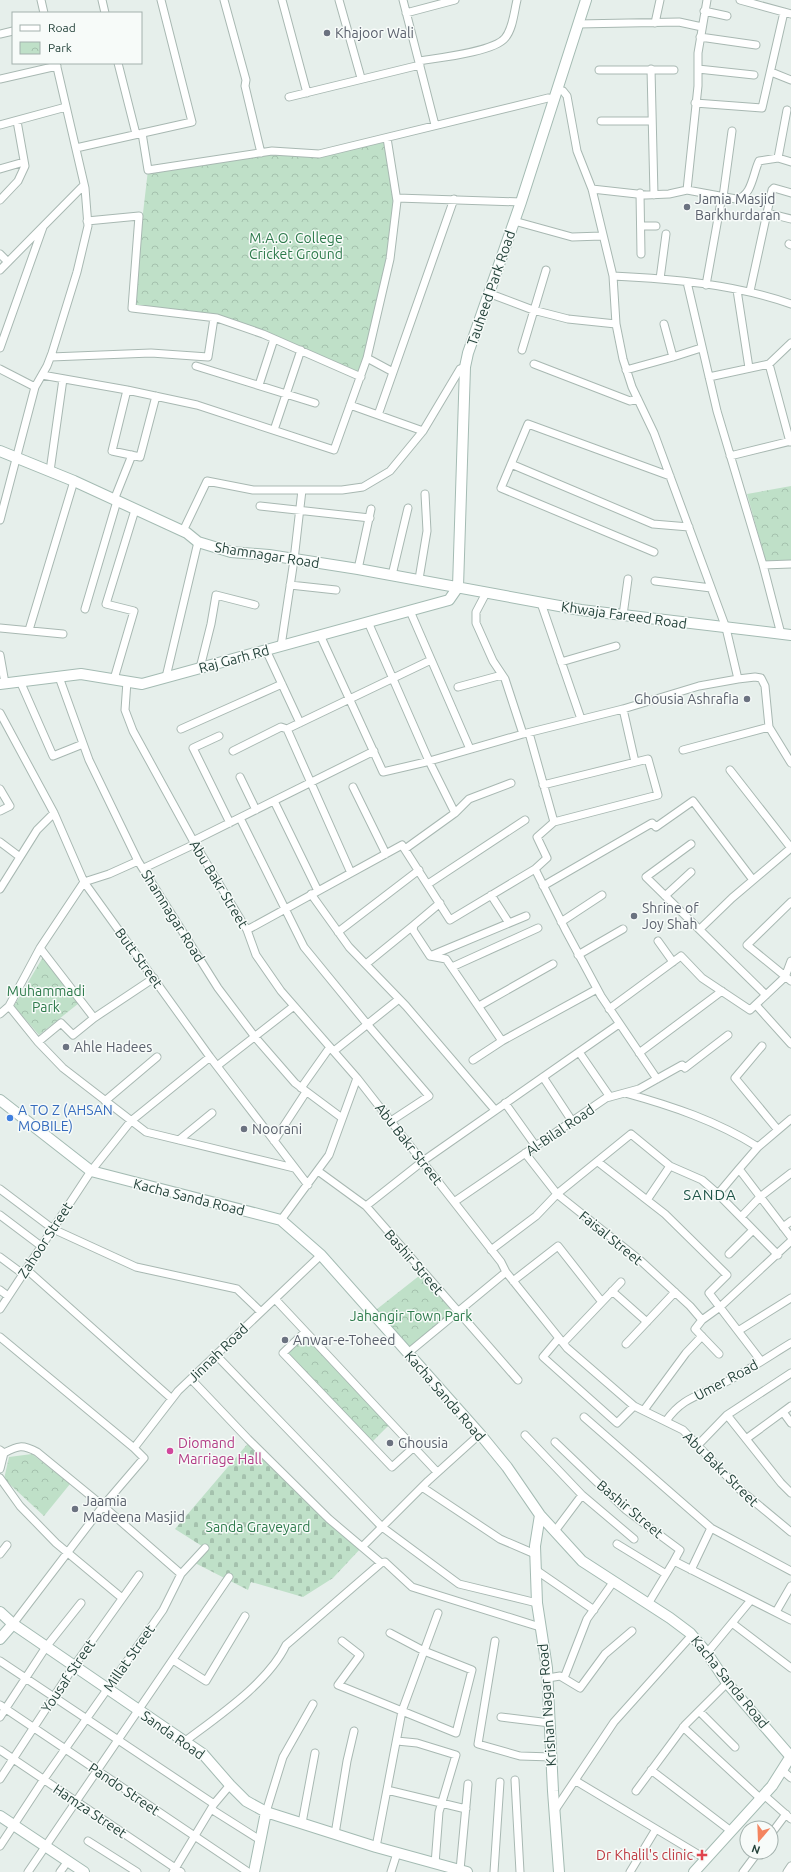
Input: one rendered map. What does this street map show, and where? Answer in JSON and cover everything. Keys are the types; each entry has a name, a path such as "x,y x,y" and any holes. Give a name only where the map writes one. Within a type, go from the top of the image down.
{"main road":[{"name":"Tauheed Park Road","path":"458,586 465,367 468,353 521,202 586,0"},
{"name":"Shamnagar Road","path":"0,451 74,481 183,532 198,542 231,552 358,569 458,586"},
{"name":"Khwaja Fareed Road","path":"458,586 486,593 541,603 623,615 791,635"},
{"name":"Raj Garh Rd","path":"2,683 81,674 142,684 449,600 458,586"},
{"name":"Kacha Sanda Road","path":"2,1105 91,1171 282,1220 321,1255 480,1434 507,1467 540,1516 582,1561 614,1581 692,1635 707,1653 727,1683 791,1756"},
{"name":"Krishan Nagar Road","path":"540,1516 535,1546 537,1603 548,1678 559,1872"},
{"name":"Sanda Road","path":"0,1612 13,1624 138,1711 203,1754 246,1801 266,1812 397,1853 464,1871"},
{"path":"0,1639 13,1624"},
{"path":"694,1872 762,1797 791,1756"},
{"path":"254,1872 266,1812"},
{"path":"0,1816 84,1872"}],"street":[{"path":"41,0 44,12"},
{"path":"102,0 105,12"},
{"path":"76,148 192,122 161,0"},
{"path":"224,0 246,80 245,86 261,153"},
{"path":"282,0 307,93"},
{"path":"338,0 361,78"},
{"path":"403,0 435,125"},
{"path":"406,13 455,0"},
{"path":"289,97 419,63 479,50 500,43 510,30 517,0"},
{"path":"655,23 660,0"},
{"path":"686,190 696,103 700,37 707,0"},
{"path":"696,103 762,108 788,13 740,0"},
{"path":"704,11 727,16"},
{"path":"578,24 679,22 702,28"},
{"path":"0,34 12,31"},
{"path":"700,37 756,44"},
{"path":"0,79 56,64 84,185 88,226 77,272 51,357 35,387 17,459 1,508 0,520"},
{"path":"118,64 139,133 148,170 272,151 319,154 548,98 563,92 567,96 578,151 592,189 602,236 613,276 616,324 626,370 654,434 726,628 738,679"},
{"path":"651,69 654,194"},
{"path":"698,69 754,75"},
{"path":"599,70 674,70"},
{"path":"771,72 791,80"},
{"path":"0,125 66,107"},
{"path":"778,158 787,110"},
{"path":"0,200 18,181 25,166 17,121"},
{"path":"601,121 652,121"},
{"path":"706,285 732,131"},
{"path":"42,375 127,390 197,405 334,450 367,358 390,259 397,198 387,138"},
{"path":"592,189 654,194 669,194 686,190 740,198 745,194 752,182 759,161 778,158 791,162"},
{"path":"0,169 24,162"},
{"path":"0,270 84,185"},
{"path":"750,291 766,213 774,188 791,193"},
{"path":"640,193 641,254"},
{"path":"397,198 521,202"},
{"path":"378,415 454,199"},
{"path":"766,213 791,219"},
{"path":"87,221 138,216 132,308 214,318 274,339 361,377"},
{"path":"514,222 572,237 602,236"},
{"path":"641,226 656,226"},
{"path":"0,348 43,227"},
{"path":"660,279 666,234"},
{"path":"0,254 8,262"},
{"path":"522,350 546,270"},
{"path":"613,276 660,279 750,291 791,304"},
{"path":"687,282 701,348 730,456 763,565 780,634"},
{"path":"737,290 749,368"},
{"path":"488,293 533,310 568,319 616,324"},
{"path":"51,357 151,353 208,357 214,318"},
{"path":"664,324 673,357"},
{"path":"259,385 274,339"},
{"path":"709,377 769,364 791,343"},
{"path":"626,370 701,348"},
{"path":"274,430 301,350"},
{"path":"367,358 393,372"},
{"path":"534,364 630,401 638,399"},
{"path":"730,456 791,442 769,364"},
{"path":"196,366 315,403"},
{"path":"183,532 208,481 253,490 342,490 363,487 390,470 423,431 460,368 465,367"},
{"path":"0,369 35,387"},
{"path":"50,471 63,379"},
{"path":"127,390 112,451 140,457 156,396"},
{"path":"350,406 423,431"},
{"path":"654,552 501,488 528,424 670,476"},
{"path":"85,609 115,500 132,455"},
{"path":"511,464 653,524 689,527"},
{"path":"29,630 74,481"},
{"path":"281,646 294,560 302,490"},
{"path":"419,579 427,531 425,494"},
{"path":"260,506 370,518"},
{"path":"392,575 408,508"},
{"path":"358,569 371,509"},
{"path":"114,679 134,611 106,604 136,510"},
{"path":"166,677 198,542"},
{"path":"763,565 791,564"},
{"path":"623,615 628,579"},
{"path":"655,581 711,588"},
{"path":"290,585 336,590"},
{"path":"486,593 476,612 476,623 493,661 502,675 526,733 544,785 554,822"},
{"path":"200,668 216,596 255,605"},
{"path":"541,603 581,719"},
{"path":"410,611 470,749"},
{"path":"368,622 454,813"},
{"path":"0,628 63,634"},
{"path":"320,635 383,772 430,761 526,733 622,709 699,686 755,677 761,678 765,686 769,727 791,763"},
{"path":"561,662 616,646"},
{"path":"266,650 300,723"},
{"path":"0,655 2,683"},
{"path":"233,751 281,727 287,729 431,660"},
{"path":"458,687 502,675"},
{"name":"Shamnagar Road","path":"59,677 89,760 138,861 144,868 218,988 255,1037 295,1083 342,1118"},
{"path":"20,681 53,756 83,744"},
{"name":"Abu Bakr Street","path":"127,681 125,710 133,730 194,843 246,930 256,955 281,991 357,1078 492,1250 513,1281 562,1341 634,1406 683,1430 738,1488 791,1532"},
{"path":"181,729 282,684"},
{"path":"622,709 635,762"},
{"name":"Butt Street","path":"0,713 54,813 84,882 210,1057 308,1185"},
{"path":"683,750 769,727"},
{"path":"287,729 351,873"},
{"path":"219,736 194,748 230,823"},
{"path":"144,868 230,823 374,752"},
{"path":"246,930 402,845 450,920 535,869 548,858 537,837 554,822 658,795 648,759 544,785"},
{"path":"700,929 753,880 791,848 730,770"},
{"path":"240,777 256,810"},
{"path":"405,849 454,813 469,799 511,783"},
{"path":"353,787 386,854"},
{"path":"0,789 10,806 0,811"},
{"path":"543,886 652,823 656,827 693,800 753,880"},
{"path":"274,801 315,893 338,932 399,999 495,1110"},
{"path":"0,889 37,830 54,813"},
{"path":"240,818 304,947 367,1024 429,1096 391,1121"},
{"path":"428,884 525,820"},
{"path":"0,842 20,857"},
{"path":"691,844 646,877 766,995"},
{"path":"0,1014 9,1006 40,948 84,882 109,874 138,861"},
{"path":"535,869 560,922 609,1009 657,1079"},
{"path":"338,932 419,870"},
{"path":"665,896 691,872"},
{"path":"491,895 509,923"},
{"path":"560,922 602,895"},
{"path":"788,979 747,945 791,902"},
{"path":"366,964 440,903"},
{"path":"430,956 526,916"},
{"path":"414,925 413,930 430,956 446,959 452,966 502,1041"},
{"path":"452,966 538,928"},
{"path":"578,955 623,929"},
{"path":"658,941 673,962"},
{"path":"40,948 94,1018"},
{"path":"609,1009 681,956 702,978 750,1010 766,995 788,979 791,962"},
{"path":"479,1006 554,964"},
{"path":"38,1042 61,1023 73,1035 94,1018 154,978"},
{"path":"473,1060 502,1041 597,988"},
{"path":"639,1052 722,991"},
{"path":"274,1141 304,1090 332,1049 399,999"},
{"path":"756,1005 791,1044"},
{"path":"9,1006 38,1042 63,1068 146,1132 294,1168"},
{"path":"217,1066 294,1006"},
{"path":"366,1206 422,1161 619,1024"},
{"name":"Al-Bilal Road","path":"454,1202 572,1121 610,1097 639,1089 682,1065 685,1068 728,1035"},
{"path":"762,1046 735,1078 778,1130"},
{"path":"579,1052 610,1097"},
{"path":"105,1101 157,1057"},
{"name":"Zahoor Street","path":"0,1309 91,1171 131,1121 210,1057"},
{"path":"543,1077 572,1121"},
{"path":"282,1220 329,1155 357,1078"},
{"path":"625,1093 667,1105 708,1121 737,1133 758,1147"},
{"path":"505,1103 536,1146"},
{"path":"179,1140 212,1113"},
{"path":"718,1194 758,1147 791,1119"},
{"path":"492,1250 536,1216 557,1194 631,1134 670,1166 702,1180 718,1194 778,1255"},
{"name":"Faisal Street","path":"525,1153 557,1194 615,1240 675,1292 702,1320"},
{"path":"598,1162 665,1214 727,1275 709,1293 761,1361"},
{"path":"647,1200 670,1166"},
{"path":"739,1170 791,1237"},
{"name":"Bashir Street","path":"318,1171 366,1206 428,1276 457,1313 518,1380"},
{"path":"741,1217 760,1196 791,1173"},
{"path":"0,1189 53,1229 136,1267 237,1289 261,1312"},
{"path":"0,1215 41,1246"},
{"path":"783,1226 791,1221"},
{"path":"729,1254 753,1230"},
{"path":"719,1354 695,1329 702,1320 720,1307 778,1255 791,1241"},
{"path":"513,1281 558,1246 602,1302"},
{"name":"Jinnah Road","path":"134,1448 172,1399 191,1379 321,1255"},
{"path":"0,1257 25,1271 172,1399"},
{"path":"408,1353 506,1272"},
{"path":"621,1282 562,1341 543,1357 617,1423 634,1406"},
{"path":"0,1290 8,1296"},
{"path":"612,1291 647,1322"},
{"path":"626,1344 675,1292"},
{"path":"738,1331 791,1298"},
{"path":"275,1299 438,1472"},
{"path":"305,1332 283,1353 392,1467 414,1447"},
{"path":"644,1410 686,1353 702,1336"},
{"path":"0,1337 134,1448 144,1458 103,1506 68,1554 13,1624"},
{"name":"Umer Road","path":"666,1421 680,1405 698,1394 722,1384 791,1343"},
{"path":"216,1355 382,1527 459,1584 537,1603"},
{"path":"698,1445 727,1415 791,1373"},
{"path":"191,1379 248,1439 329,1519 380,1563"},
{"path":"746,1439 791,1406"},
{"path":"783,1412 791,1423"},
{"path":"727,1415 781,1483 791,1493"},
{"path":"584,1417 711,1528 791,1571"},
{"path":"362,1547 422,1487 480,1434"},
{"path":"525,1435 582,1495 634,1539"},
{"name":"Bashir Street","path":"555,1442 626,1510 680,1550 674,1561"},
{"path":"0,1469 2,1451 18,1446 27,1446 37,1452 103,1506 181,1574"},
{"path":"0,1478 20,1506 68,1554 122,1598"},
{"path":"422,1487 500,1539 535,1554"},
{"path":"555,1532 582,1495"},
{"path":"691,1570 711,1528"},
{"path":"616,1544 666,1574"},
{"path":"0,1554 7,1545"},
{"name":"Millat Street","path":"0,1846 106,1689 163,1610 181,1574 206,1548"},
{"path":"648,1604 674,1561 791,1620"},
{"path":"184,1742 224,1712 266,1675 281,1657 286,1646 380,1563 385,1562 412,1587 540,1627"},
{"path":"536,1570 594,1610"},
{"name":"Yousaf Street","path":"0,1779 74,1666 139,1574"},
{"path":"28,1872 229,1578"},
{"path":"564,1678 587,1619 614,1581"},
{"path":"776,1612 791,1586"},
{"path":"707,1653 751,1600"},
{"path":"0,1717 3,1707 26,1677 46,1646 81,1603"},
{"path":"376,1846 402,1711 438,1614"},
{"path":"173,1660 206,1681 245,1616"},
{"path":"732,1623 791,1668"},
{"path":"548,1678 560,1676 580,1688 605,1654 632,1631"},
{"path":"342,1642 360,1655 338,1686 456,1733 472,1670 424,1651 390,1633"},
{"path":"555,1810 576,1781 614,1722 692,1635"},
{"path":"495,1641 478,1744 520,1756 552,1757"},
{"path":"0,1661 119,1740 260,1840"},
{"path":"636,1790 683,1727 727,1683"},
{"path":"266,1812 283,1757 313,1704"},
{"name":"Pando Street","path":"3,1707 248,1872"},
{"path":"698,1711 735,1747"},
{"path":"501,1717 550,1723"},
{"path":"683,1727 762,1797 788,1816 779,1826"},
{"path":"335,1834 347,1761 354,1731"},
{"path":"397,1741 417,1743 456,1755 439,1812 435,1864"},
{"name":"Hamza Street","path":"0,1750 176,1871"},
{"path":"302,1823 315,1753"},
{"path":"652,1770 731,1831"},
{"path":"782,1770 791,1778"},
{"path":"515,1780 520,1872"},
{"path":"576,1781 706,1859"},
{"path":"494,1872 500,1782"},
{"path":"464,1871 468,1784"},
{"path":"176,1871 213,1807 230,1785"},
{"path":"387,1790 466,1809"},
{"path":"630,1872 656,1829"},
{"path":"88,1840 137,1872"},
{"path":"391,1872 397,1853"},
{"path":"743,1872 752,1860"},
{"path":"60,1872 68,1861"},
{"path":"787,1872 791,1866"}],"green space":[{"name":"M.A.O. College Cricket Ground","path":"387,138 397,198 390,259 361,377 214,318 132,308 148,170 272,151 319,154"},
{"path":"791,486 791,561 766,562 747,494"},
{"name":"Muhammadi Park","path":"43,957 79,1003 39,1035 14,1006"},
{"name":"Jahangir Town Park","path":"424,1272 457,1313 408,1353 372,1313"},
{"path":"305,1332 391,1423 370,1444 283,1353"},
{"name":"Sanda Graveyard","path":"250,1441 362,1547 333,1578 303,1597 251,1582 248,1590 193,1562 205,1548 175,1529"},
{"path":"32,1454 70,1484 44,1516 4,1479 9,1457"}],"place":[{"name":"Khajoor Wali","path":"327,33"},
{"name":"Jamia Masjid Barkhurdaran","path":"687,207"},
{"name":"Ghousia Ashrafia","path":"747,699"},
{"name":"Shrine of Joy Shah","path":"634,916"},
{"name":"Ahle Hadees","path":"66,1047"},
{"name":"A TO Z (AHSAN MOBILE)","path":"10,1118"},
{"name":"Noorani","path":"244,1129"},
{"name":"Anwar-e-Toheed","path":"285,1340"},
{"name":"Ghousia","path":"390,1443"},
{"name":"Diomand Marriage Hall","path":"170,1451"},
{"name":"Jaamia Madeena Masjid","path":"75,1509"},
{"name":"Dr Khalil's clinic","path":"702,1855"}],"district":[{"name":"SANDA","path":"710,1195"}]}
